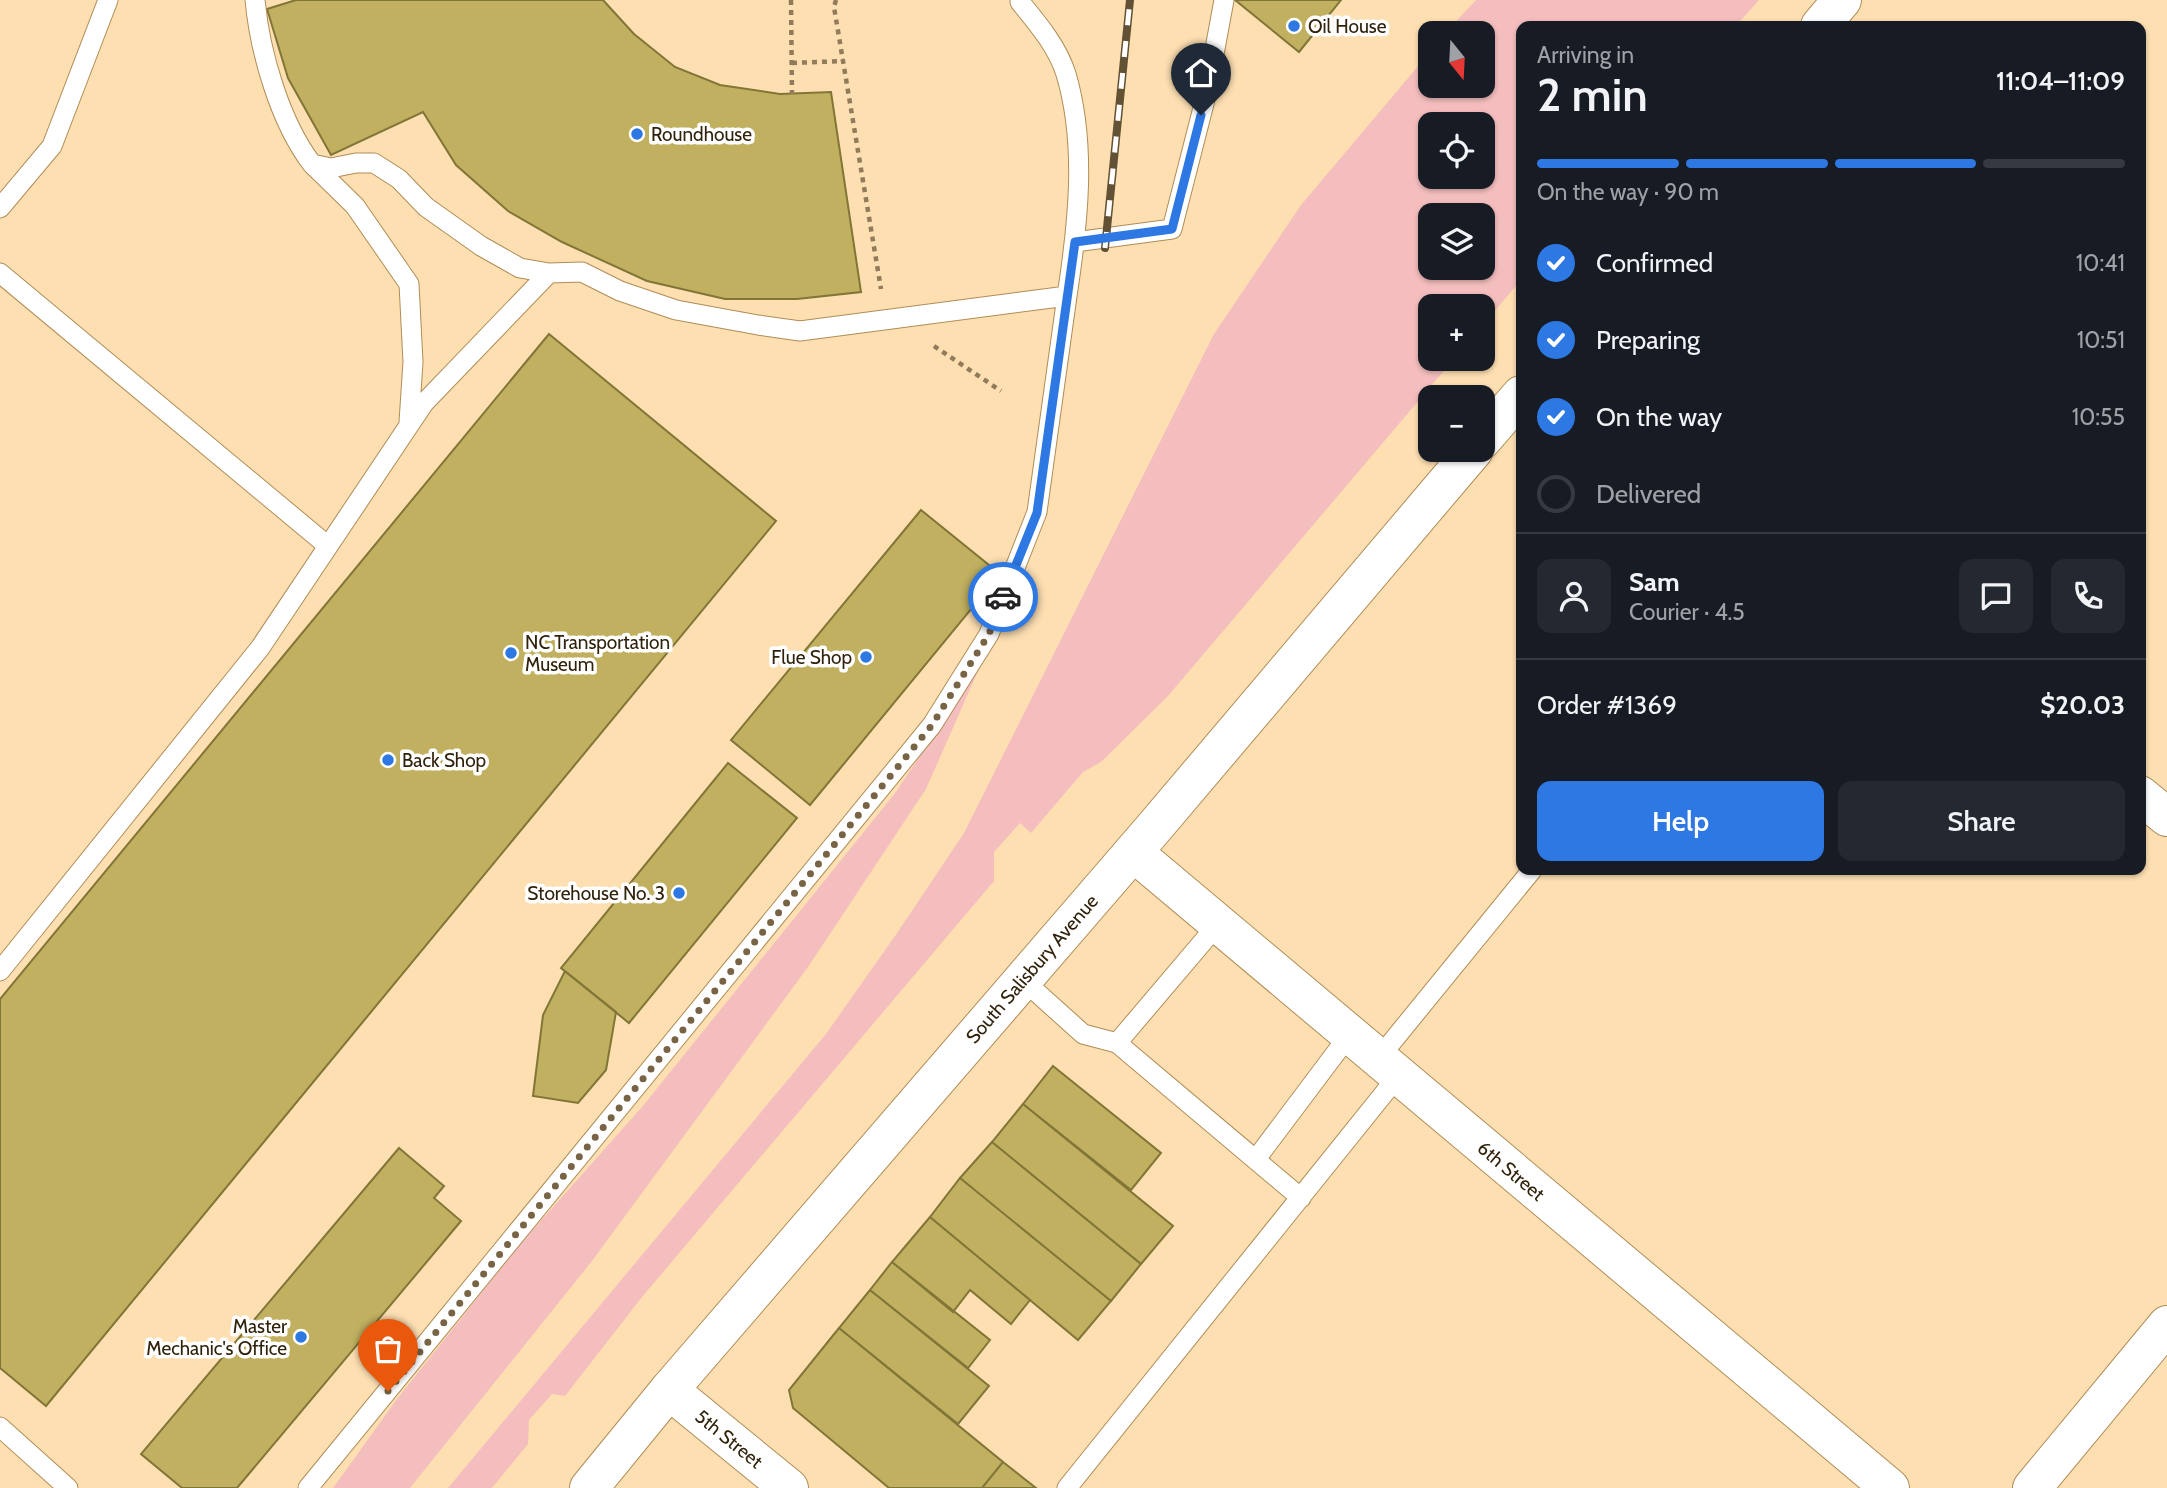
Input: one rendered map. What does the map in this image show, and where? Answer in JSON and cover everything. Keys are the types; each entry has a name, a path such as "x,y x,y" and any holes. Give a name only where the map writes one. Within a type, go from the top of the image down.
{"main road":[{"path":"1495,425 1516,401"},
{"name":"South Salisbury Avenue","path":"589,1488 669,1390 1133,852 1464,462"},
{"path":"2146,800 2167,817"},
{"name":"6th Street","path":"1133,852 1891,1488"},
{"path":"2032,1488 2167,1325"},
{"name":"5th Street","path":"669,1390 789,1488"}],"lane":[{"path":"0,208 52,146 108,0"},
{"path":"255,0 258,35 293,139 312,164 355,206 409,284 414,362 408,426"},
{"path":"1075,242 1172,229 1207,92 1224,0"},
{"path":"308,1488 932,725 989,634 1037,513 1079,217 1076,137 1065,73 1047,34 1020,2"},
{"path":"312,164 331,168 374,163 399,180 426,207 481,246 520,268 550,273 582,272 620,291 677,310 790,329 892,319 1067,296"},
{"path":"0,273 328,547"},
{"path":"0,971 260,648 424,403 550,273"},
{"path":"1067,1488 1301,1198 1388,1067 1528,875"},
{"path":"1117,1043 1218,924"},
{"path":"1023,980 1083,1034 1117,1043 1301,1198"},
{"path":"1256,1159 1350,1034"},
{"path":"0,1427 68,1488"}],"path":[{"path":"791,0 792,94"},
{"path":"836,0 834,7 882,297 892,319 1001,391"},
{"path":"792,63 844,61"}],"shaded area":[{"path":"1476,0 1759,0 1740,21 1516,21 1516,286 1495,311 1495,294 1418,294 1418,371 1444,371 1432,385 1418,385 1418,401 1168,696 1101,762 1083,772 1031,833 1020,823 994,852 994,881 642,1297 565,1396 552,1394 529,1420 528,1444 492,1488 448,1488 826,1034 964,833 1214,334 1301,205 1418,66 1418,98 1495,98 1495,21 1456,21"},
{"path":"982,662 926,789 808,967 592,1261 410,1488 333,1488 397,1399 522,1242 642,1107 896,792"}],"building":[{"name":"Roundhouse","path":"296,0 603,0 634,34 675,67 720,85 780,94 831,92 861,292 797,299 725,299 647,281 562,242 508,211 456,165 423,112 331,155 288,78 267,9"},
{"name":"Oil House","path":"1235,0 1341,0 1299,52"},
{"name":"Back Shop","path":"549,334 776,521 46,1406 0,1368 0,999"},
{"name":"Flue Shop","path":"921,510 1000,574 810,805 731,740"},
{"name":"Storehouse No. 3","path":"728,763 797,818 629,1023 561,968"},
{"path":"565,971 616,1012 606,1070 578,1103 533,1096 543,1015"},
{"path":"1053,1066 1161,1153 1131,1190 1023,1104"},
{"path":"1023,1104 1173,1226 1141,1264 992,1142"},
{"path":"992,1142 1141,1264 1111,1301 960,1178"},
{"name":"Master Mechanic's Office","path":"399,1148 444,1186 434,1198 461,1221 237,1488 182,1488 141,1454"},
{"path":"960,1178 1111,1301 1078,1340 930,1217"},
{"path":"930,1217 1030,1300 1011,1324 970,1290 953,1312 892,1262"},
{"path":"892,1262 990,1340 968,1368 870,1290"},
{"path":"870,1290 989,1386 958,1424 839,1328"},
{"path":"839,1328 1003,1462 982,1488 889,1488 793,1408 789,1390"},
{"path":"1003,1462 1036,1488 982,1488"}],"railway":[{"path":"1105,248 1130,0"}],"way so far":[{"path":"388,1391 932,725 989,634 1003,597"}],"place":[{"name":"Oil House","path":"1294,26"},
{"name":"Roundhouse","path":"637,134"},
{"name":"NC Transportation Museum","path":"511,653"},
{"name":"Flue Shop","path":"866,657"},
{"name":"Back Shop","path":"388,760"},
{"name":"Storehouse No. 3","path":"679,893"},
{"name":"Master Mechanic's Office","path":"301,1337"}],"route":[{"path":"1003,597 1037,513 1075,242 1172,229 1201,115"}]}
